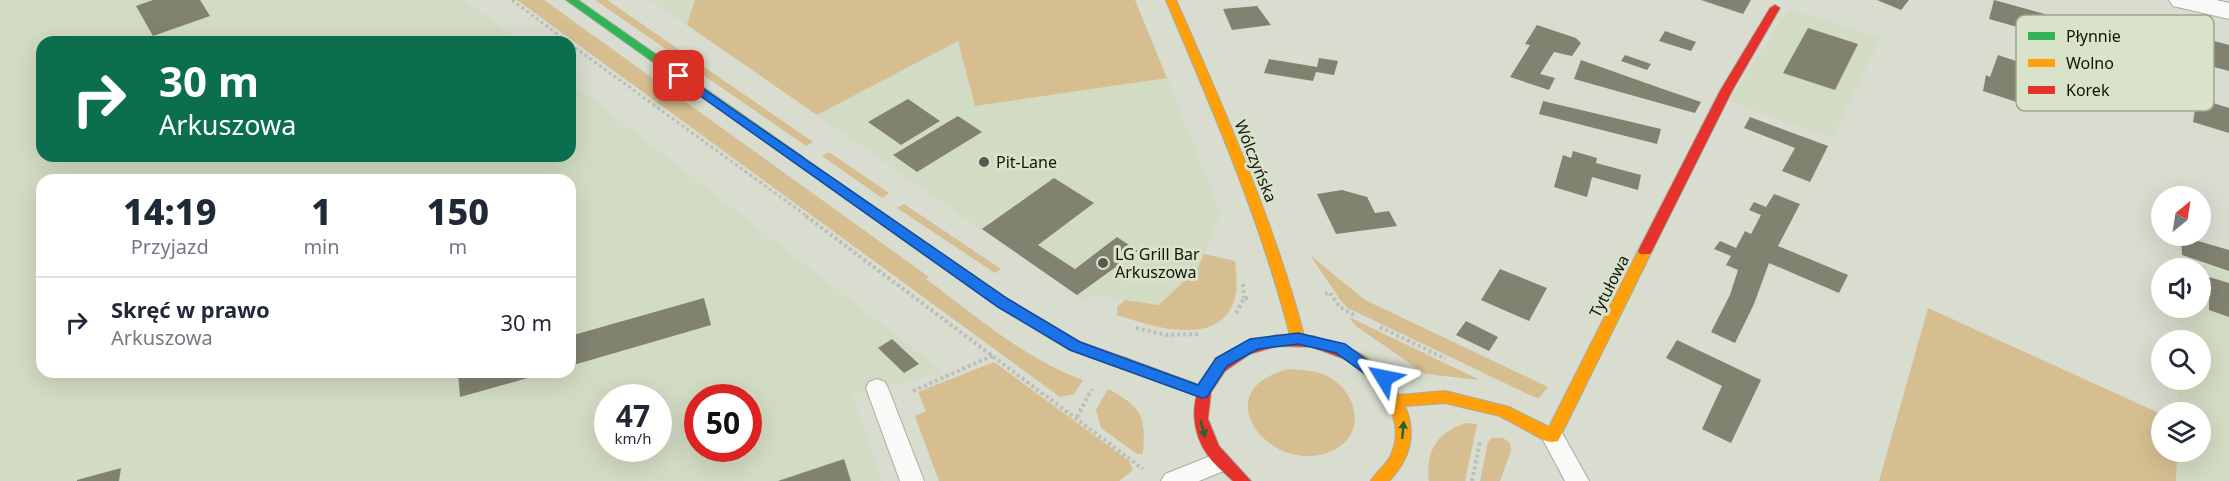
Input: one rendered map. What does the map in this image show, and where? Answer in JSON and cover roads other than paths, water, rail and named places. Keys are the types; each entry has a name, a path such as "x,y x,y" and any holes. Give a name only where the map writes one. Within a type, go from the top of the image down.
{"street":[{"path":"571,0 1003,303 1075,346 1202,392"},
{"name":"Wólczyńska","path":"1171,0 1255,200 1291,304 1298,339"},
{"path":"2182,0 2229,11"},
{"name":"Tytułowa","path":"1552,436 1726,91 1775,8"},
{"path":"1244,481 1218,463 1200,428 1202,392 1221,362 1256,343 1298,339 1340,348 1384,378 1405,422 1399,458 1379,481"},
{"path":"1395,401 1445,397 1504,411 1552,436"}],"lane":[{"path":"877,388 912,481"},
{"path":"1552,436 1577,481"},
{"path":"1173,481 1218,463"}],"place":[{"name":"Pit-Lane","path":"984,162"},
{"name":"LG Grill Bar Arkuszowa","path":"1103,263"}]}
